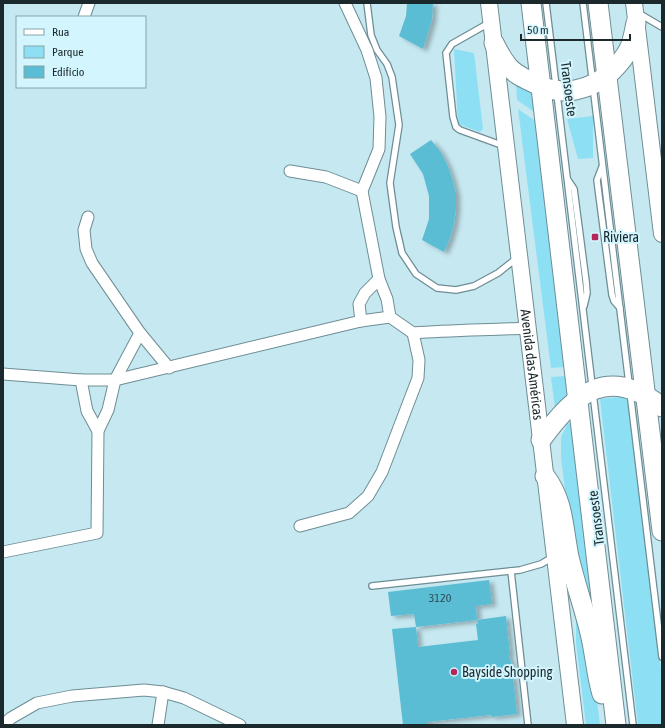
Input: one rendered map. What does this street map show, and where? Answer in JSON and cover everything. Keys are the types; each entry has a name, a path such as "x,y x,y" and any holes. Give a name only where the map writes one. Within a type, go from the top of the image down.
{"highway":[{"path":"531,3 549,88 585,394 616,725"},
{"path":"598,3 600,80 638,391 662,531"},
{"path":"494,43 502,59 514,72 549,88 576,90 600,80 623,59 632,40 635,12"},
{"path":"541,440 557,418 585,394 612,386 638,391 662,407"},
{"path":"546,476 558,496 572,572 582,599 591,635 598,681 607,711 616,725"}],"main road":[{"name":"Avenida das Américas","path":"489,3 575,725"},
{"path":"635,12 660,204 662,234"}],"street":[{"path":"84,16 89,3"},
{"path":"345,3 370,57 376,78 380,117 378,149 362,191 379,279 387,299 390,317"},
{"path":"290,171 326,177 362,191"},
{"path":"88,217 84,230 86,249 92,263 140,333 169,368"},
{"path":"361,321 359,304 365,293 379,279"},
{"path":"3,374 81,380 115,380 361,321 390,317 413,333 451,330 467,331 528,328"},
{"path":"3,552 97,533 98,431 108,410 115,380 140,333"},
{"path":"300,526 349,513 368,496 382,472 418,378 419,360 413,333"},
{"path":"81,380 87,411 98,431"},
{"path":"3,725 11,718 37,703 72,696 144,690 163,692 184,698 240,725"},
{"path":"158,725 163,692"}],"lane":[{"path":"367,3 371,35 377,50 388,64 392,77 398,125 390,183 396,227 402,253 416,274 437,288 456,290 474,286 498,274 520,256"},
{"name":"Transoeste","path":"546,3 549,88 568,181 574,189 586,281 587,293 583,308 585,394 633,725"},
{"name":"Transoeste","path":"583,3 600,80 602,166 597,180 612,295 614,302 620,309 638,391 662,657"},
{"path":"635,12 662,27"},
{"path":"492,22 452,44 446,53 452,110 454,123 460,130 507,147"},
{"path":"372,586 511,571 541,564 555,556"},
{"path":"511,571 528,725"}],"green space":[{"path":"454,49 474,53 483,129 480,132 458,124"},
{"path":"516,81 532,94 534,112 517,100"},
{"path":"518,109 537,122 565,367 551,368"},
{"path":"593,116 593,158 578,159 567,119"},
{"path":"566,376 568,393 555,408 551,377"},
{"path":"628,396 662,677 662,725 638,725 600,399"},
{"path":"568,423 572,425 596,626 575,551 567,505 561,458 561,437"},
{"path":"576,598 590,644 600,725 586,725 576,643"}],"building":[{"path":"407,3 433,3 432,20 423,49 399,36 406,16"},
{"path":"431,140 440,151 447,164 456,194 454,224 444,252 422,240 429,219 429,196 423,174 410,154"},
{"name":"Bayside Shopping","path":"489,580 492,604 476,606 477,620 416,627 414,614 391,616 388,592"},
{"name":"Bayside Shopping","path":"506,616 510,655 508,655 511,661 512,669 510,676 513,676 517,714 492,717 491,715 427,722 428,725 403,725 392,629 416,627 418,647 478,640 477,620"}],"place":[{"name":"Riviera","path":"595,237"},
{"name":"Bayside Shopping","path":"454,672"}]}
